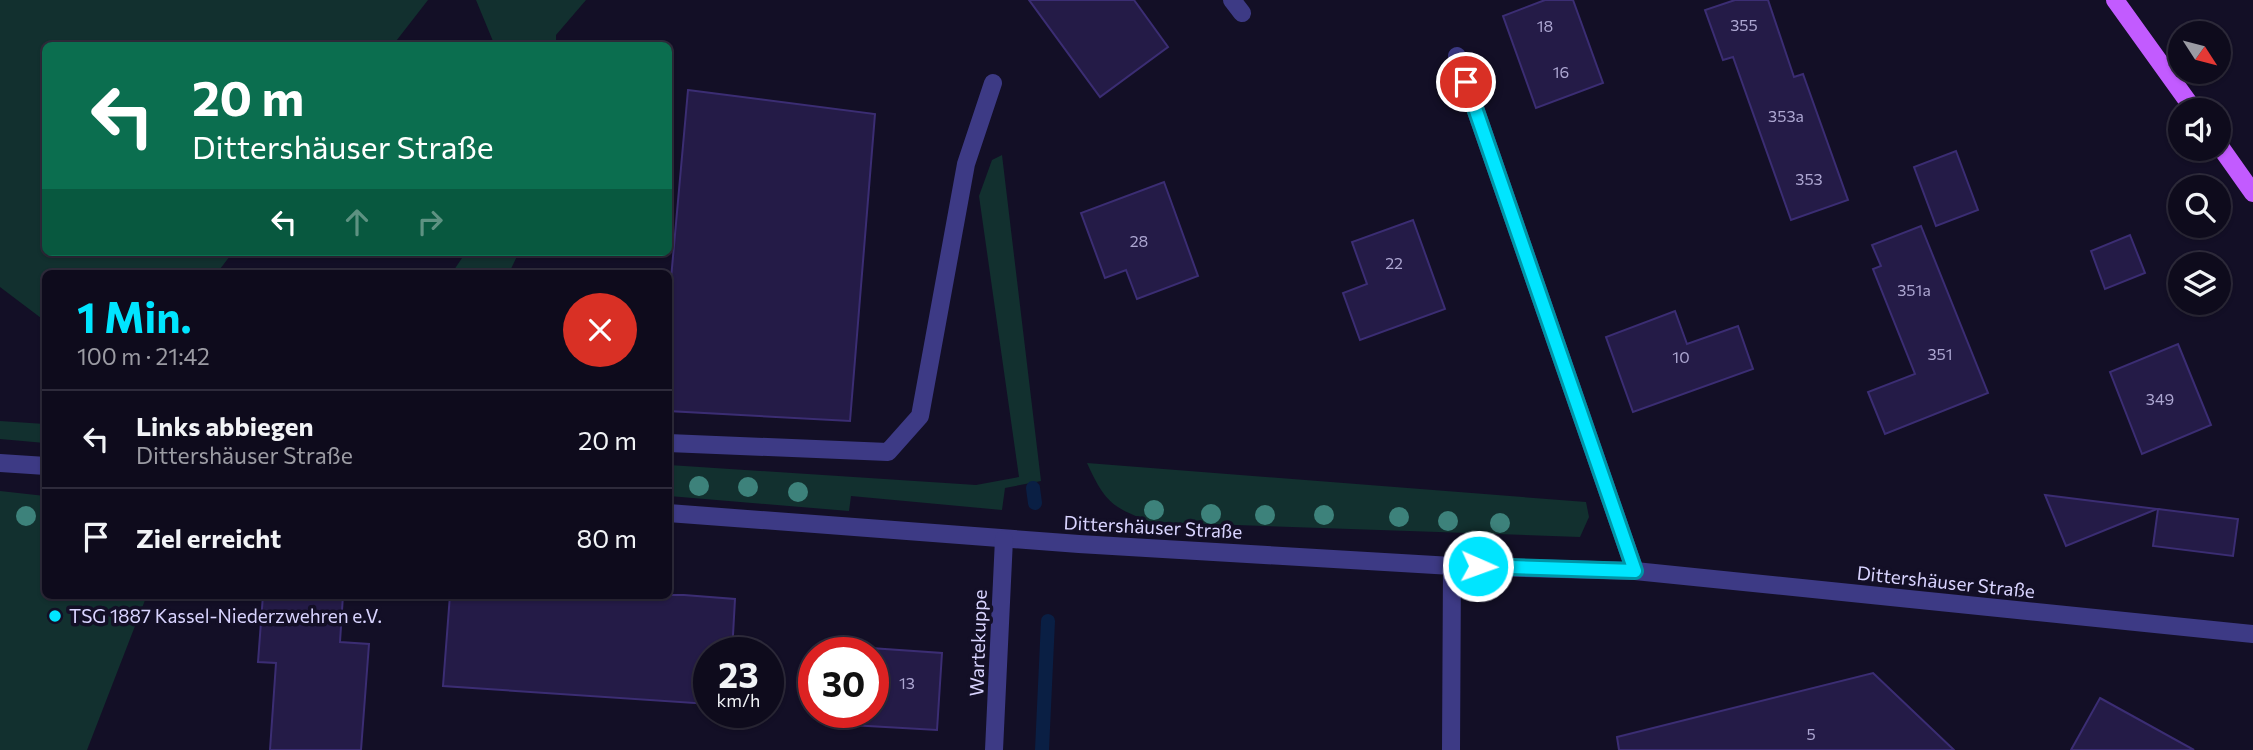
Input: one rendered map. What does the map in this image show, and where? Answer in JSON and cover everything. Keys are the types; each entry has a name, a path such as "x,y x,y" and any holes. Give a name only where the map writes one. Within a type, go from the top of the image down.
{"main road":[{"path":"2115,0 2185,98"},
{"path":"2230,161 2253,193"}],"street":[{"path":"1457,56 1635,571"},
{"path":"672,443 888,452 920,416 966,164 993,83"},
{"path":"0,463 42,466"},
{"name":"Dittershäuser Straße","path":"672,513 1004,539 1452,566 1635,571 2253,634"},
{"name":"Wartekuppe","path":"995,750 1004,539"},
{"path":"1451,750 1452,566"}],"green space":[{"path":"0,0 428,0 395,42 42,42 42,256 230,256 219,270 42,270 42,319 0,287"},
{"path":"476,0 586,0 556,35 556,42 493,42"},
{"path":"1002,155 1041,481 1005,488 1002,510 851,496 849,511 672,496 672,465 976,485 1019,477 979,196 992,160"},
{"path":"463,256 517,256 510,270 454,270"},
{"path":"0,421 42,424 42,443 0,439"},
{"path":"1087,463 1586,502 1589,517 1580,537 1151,522 1111,502 1099,487"},
{"name":"TSG 1887 Kassel-Niederzwehren e.V.","path":"0,491 42,496 42,599 145,599 87,750 0,750"}],"building":[{"path":"1029,0 1134,0 1168,47 1100,97"},
{"path":"1545,0 1573,0 1603,83 1536,108 1503,16"},
{"path":"1735,0 1768,0 1794,77 1803,74 1848,200 1791,220 1733,57 1723,60 1705,10"},
{"path":"688,90 875,114 850,421 672,411 672,270"},
{"path":"1956,151 1978,210 1936,226 1914,167"},
{"path":"1164,182 1198,276 1137,299 1126,270 1105,278 1081,213"},
{"path":"1413,220 1445,309 1360,340 1343,293 1367,284 1352,242"},
{"path":"1921,226 1988,393 1885,434 1868,392 1915,374 1873,269 1881,266 1872,245"},
{"path":"2130,235 2145,273 2105,289 2091,251"},
{"path":"1675,311 1687,344 1738,326 1753,369 1633,412 1606,337"},
{"path":"2178,344 2211,425 2142,454 2110,372"},
{"path":"2045,495 2157,509 2066,546"},
{"path":"2158,509 2238,519 2233,556 2153,546"},
{"path":"672,595 684,595 735,599 733,637 693,637 693,703 443,686 450,599 672,599"},
{"path":"263,599 343,599 340,642 369,644 361,750 270,750 276,663 258,662"},
{"path":"889,649 942,653 937,730 889,727"},
{"path":"1873,673 1954,750 1619,750 1617,737"},
{"path":"2100,698 2194,750 2071,750"}],"waterway":[{"path":"1033,488 1035,503"},
{"path":"1042,750 1048,621"}],"place":[{"name":"TSG 1887 Kassel-Niederzwehren e.V.","path":"55,616"}],"route":[{"path":"1466,82 1635,571 1478,566"}]}
